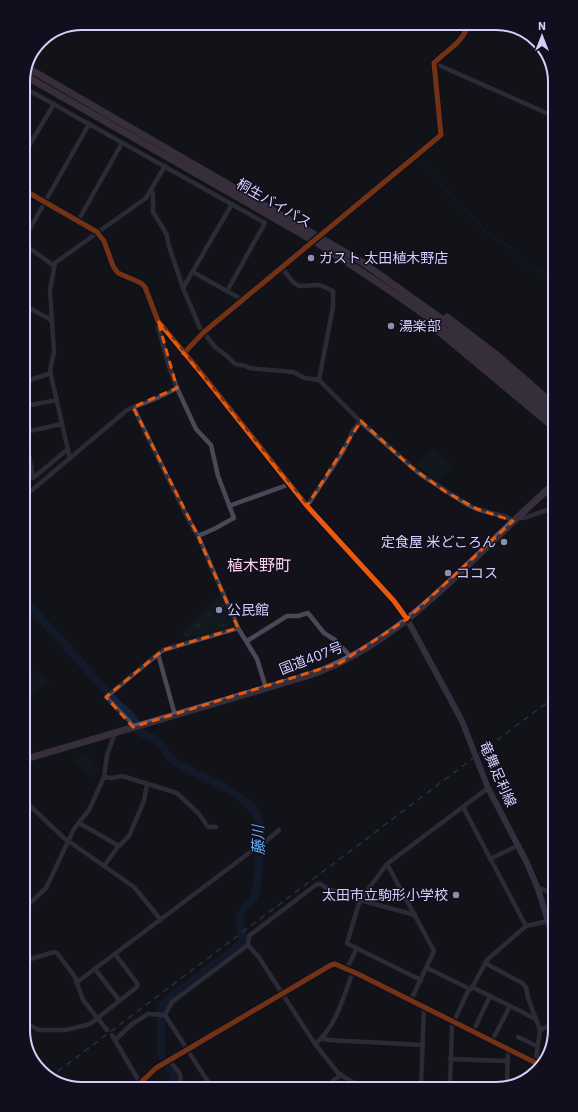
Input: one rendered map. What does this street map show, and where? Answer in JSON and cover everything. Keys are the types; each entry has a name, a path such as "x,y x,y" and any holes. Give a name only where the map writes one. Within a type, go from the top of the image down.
{"highway":[{"name":"桐生バイパス","path":"32,70 317,239 444,330 548,416"},
{"name":"桐生バイパス","path":"30,78 317,239 362,262 449,324 548,407"},
{"path":"386,288 548,423"},
{"path":"399,288 420,298 452,321 497,355 548,400"},
{"name":"国道407号","path":"30,758 320,672 351,657 407,619 426,604 548,489"}],"main road":[{"name":"竜舞足利線","path":"407,619 462,721 488,788 519,845 538,889 548,921"}],"street":[{"path":"434,63 458,43 465,30"},
{"path":"434,63 548,114"},
{"path":"184,353 204,332 441,134 434,63"},
{"path":"30,91 265,222 227,291"},
{"path":"30,146 54,104"},
{"path":"30,228 89,124"},
{"path":"78,221 122,143"},
{"path":"70,458 50,373 54,352 50,290 54,266 55,263 146,198 165,166"},
{"path":"152,190 154,212 167,235 168,243 183,288 200,328 215,347 235,364 249,368 293,372 305,378 319,380 360,421 410,466 446,492 477,509 515,519 524,518 548,510"},
{"path":"30,193 97,232 104,241 113,266 118,273 141,283 145,287 158,321 169,367 177,388 196,429 212,445 218,476 234,518 198,536"},
{"path":"183,288 232,204"},
{"path":"30,248 54,266"},
{"path":"282,268 293,282 299,286 320,285 333,291 334,307 319,380"},
{"path":"193,272 243,300"},
{"path":"30,309 51,320"},
{"path":"158,321 308,506 394,601 407,619"},
{"path":"30,380 50,373"},
{"path":"30,492 127,410 177,388"},
{"path":"30,405 57,400"},
{"path":"133,407 187,517 198,536 238,628 257,658 266,688"},
{"path":"308,506 343,451 353,430 360,421"},
{"path":"30,431 62,424"},
{"path":"30,461 33,478 68,449"},
{"path":"229,506 290,484"},
{"path":"247,642 288,616 298,616 308,613 324,633 335,640 351,657"},
{"path":"133,727 106,697 109,694 163,650 238,628"},
{"path":"158,654 175,715"},
{"path":"30,903 46,888 74,829 89,810 104,777 107,755 115,733"},
{"path":"104,777 111,778 122,776 177,793 185,803 199,814 208,827 216,827"},
{"path":"104,866 120,846 128,839 144,801 147,784"},
{"path":"421,980 347,942 360,899 387,864 488,788"},
{"path":"30,806 64,838 134,887 161,920"},
{"path":"463,807 526,926"},
{"path":"79,823 120,846"},
{"path":"76,983 264,843 279,830"},
{"path":"490,859 519,845"},
{"path":"387,864 434,951 411,1000"},
{"path":"165,1015 172,1002 248,945 250,936 317,884 331,890 415,915"},
{"path":"538,889 548,892"},
{"path":"450,1082 453,1022 485,963 526,926 548,921"},
{"path":"248,945 258,956 315,1044 341,1075 352,1082"},
{"path":"347,968 357,948"},
{"path":"30,959 54,952 57,953 75,977 83,1000 107,1030"},
{"path":"30,1025 40,1030 66,1030 90,1024 137,987 137,983 115,954"},
{"path":"141,1082 156,1068 187,1049 282,993 335,964 347,968 508,1050 535,1062 540,1030 528,998 526,987 522,983 485,963"},
{"path":"427,968 490,996 536,1019"},
{"path":"95,969 119,1000"},
{"path":"315,1044 328,1031 341,1004 353,971"},
{"path":"473,1032 490,996"},
{"path":"492,1041 510,1006"},
{"path":"421,1082 424,1007"},
{"path":"115,1040 132,1024 148,1014 165,1015"},
{"path":"165,1015 208,1082"},
{"path":"540,1030 548,1026"},
{"path":"112,1035 139,1082"},
{"path":"518,1037 537,1046"},
{"path":"322,1038 328,1040 423,1045"},
{"path":"507,1081 508,1050"},
{"path":"450,1059 507,1061"},
{"path":"169,1060 180,1074 181,1082"},
{"path":"331,1082 341,1075"}],"highlighted area":[{"path":"158,321 307,506 361,421 411,467 446,492 477,509 513,521 407,619 340,663 133,727 106,697 163,650 238,628 198,536 133,407 177,388"}],"green space":[{"path":"433,448 452,464 439,481 417,466"},
{"path":"221,593 233,626 186,638 183,631"},
{"path":"30,668 49,681 30,695"},
{"path":"86,752 100,771 90,779 75,760"}],"waterway":[{"path":"418,159 466,212"},
{"path":"469,214 477,221 485,232 511,248 525,264"},
{"path":"532,267 548,276"},
{"name":"藤川","path":"30,606 113,699 132,717 139,731 158,741 172,760 234,793 245,801 254,810 259,821 260,847 254,897 242,912 239,921 244,942 165,1002 161,1010 161,1052 174,1077 175,1082"}],"railway":[{"path":"54,1074 548,702"}],"cycle path":[{"path":"184,353 204,332 441,135 434,63 459,41 466,30"},
{"path":"30,193 97,232 104,241 113,266 118,273 141,283 145,287 158,321 307,506 394,601 407,619"},
{"path":"141,1082 156,1068 335,964 536,1063"}],"place":[{"name":"ガスト 太田植木野店","path":"311,258"},
{"name":"湯楽部","path":"391,326"},
{"name":"定食屋 米どころん","path":"504,542"},
{"name":"ココス","path":"448,573"},
{"name":"公民館","path":"219,610"},
{"name":"太田市立駒形小学校","path":"456,895"}],"district":[{"name":"植木野町","path":"259,565"}]}
